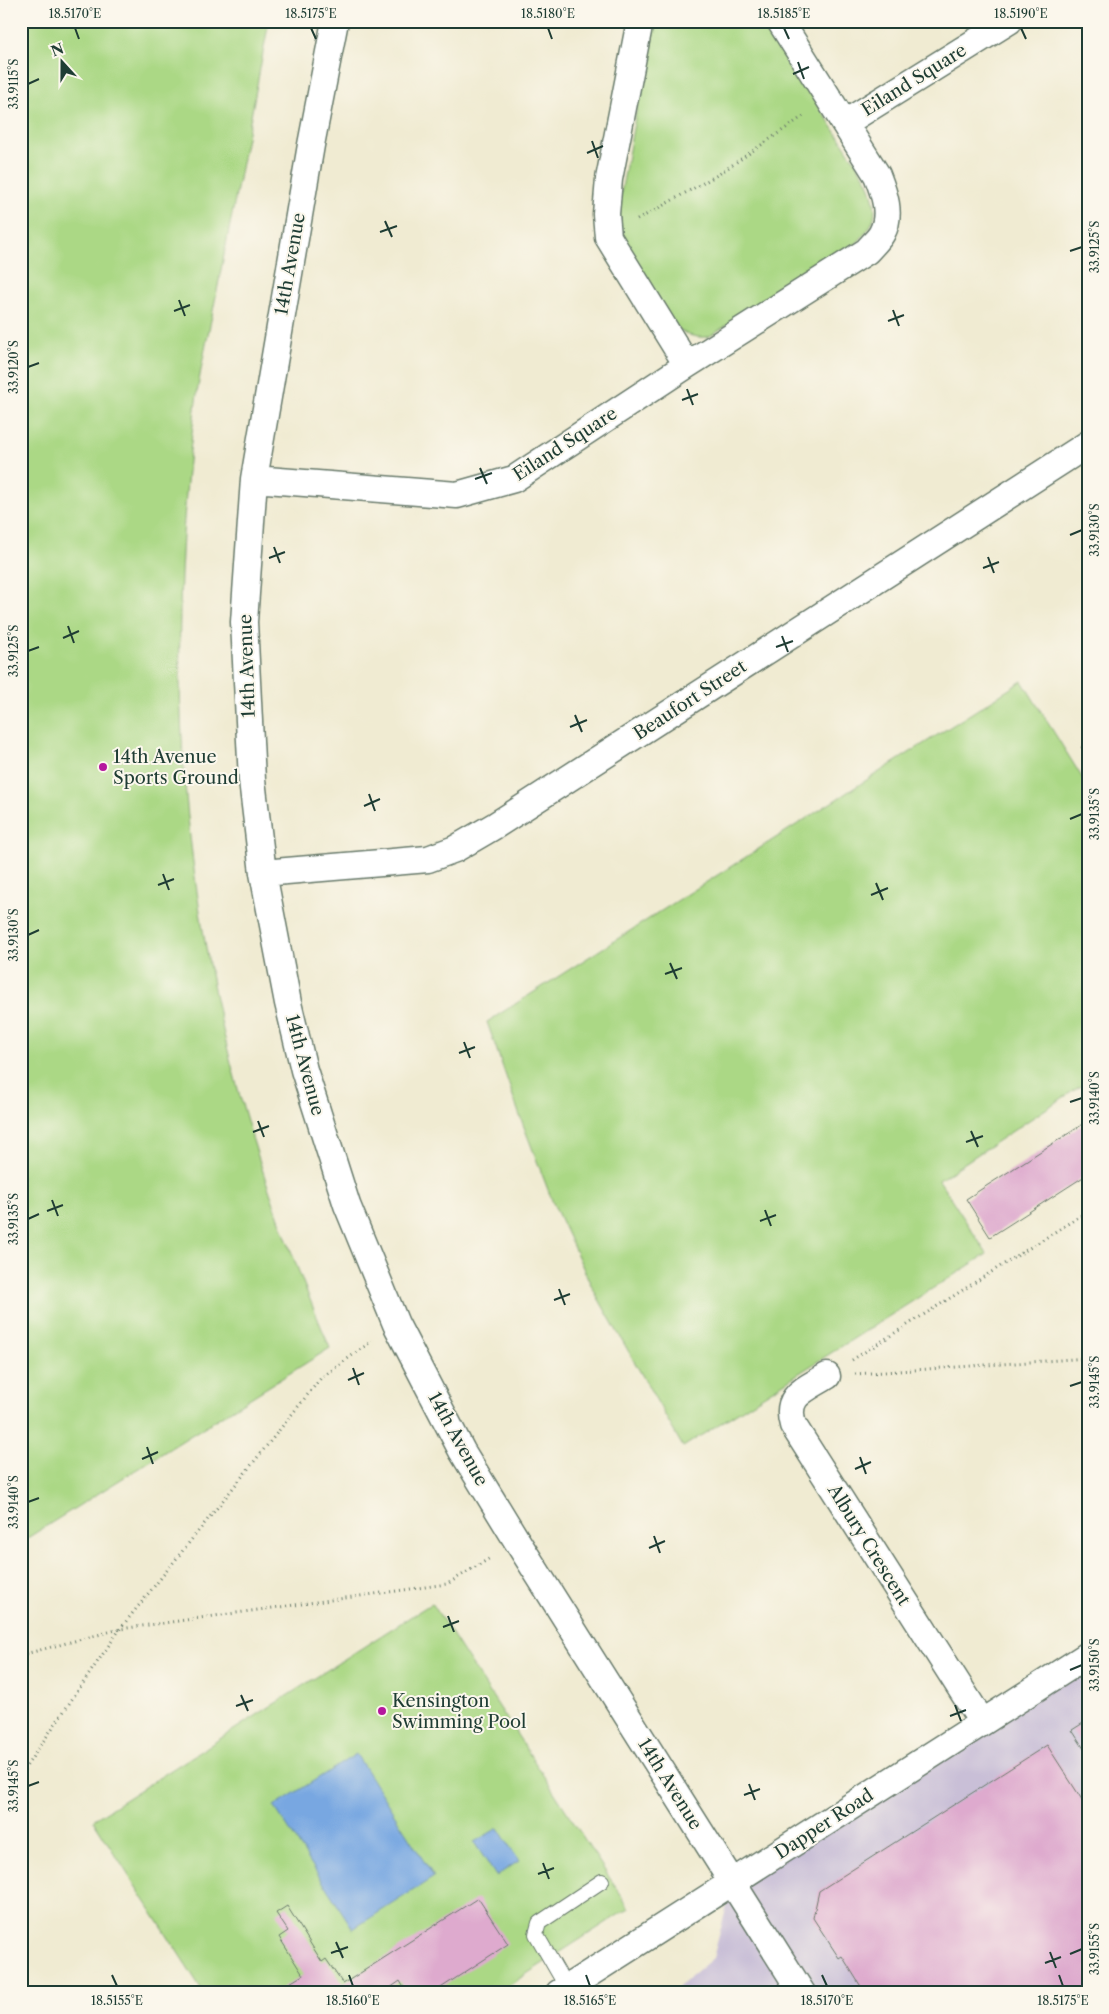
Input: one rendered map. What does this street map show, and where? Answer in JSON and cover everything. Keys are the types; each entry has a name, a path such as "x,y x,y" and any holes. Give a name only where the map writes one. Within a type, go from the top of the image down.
{"street":[{"name":"14th Avenue","path":"335,21 310,145 254,479 244,622 252,780 263,873 288,1003 307,1079 347,1205 396,1324 462,1451 802,1993"},
{"path":"640,21 609,179 606,214 608,237 687,365"},
{"name":"Eiland Square","path":"254,479 457,495 514,479 687,365 867,251 882,233 886,219 886,199 877,175 780,21"},
{"name":"Eiland Square","path":"845,123 1009,21"},
{"name":"Beaufort Street","path":"263,873 428,859 455,849 496,825 1088,444"},
{"name":"Albury Crescent","path":"827,1376 801,1392 792,1402 790,1414 793,1426 982,1722"},
{"name":"Dapper Road","path":"563,1990 1088,1655"}],"lane":[{"path":"563,1990 536,1934 539,1923 602,1881"}],"path":[{"path":"608,237 719,174 829,98"},
{"path":"827,1376 1088,1211"},
{"path":"21,1774 120,1629 321,1378 396,1324"},
{"path":"827,1376 1088,1358"},
{"path":"21,1655 120,1629 448,1584 517,1541"}],"shaded area":[{"path":"1088,1655 1088,1993 671,1993 713,1958 733,1883"}],"green space":[{"name":"14th Avenue Sports Ground","path":"21,21 269,21 203,359 195,409 180,589 180,680 184,770 193,860 206,949 225,1037 248,1124 266,1181 296,1265 330,1348 21,1542"},
{"path":"653,21 764,21 868,182 874,201 875,209 872,222 869,229 856,244 708,337 690,335 676,327 623,247 616,220"},
{"path":"1022,681 1088,787 1088,1081 939,1180 987,1254 683,1447 593,1289 553,1203 487,1022"},
{"name":"Kensington Swimming Pool","path":"432,1603 629,1908 497,1993 204,1993 93,1820"}],"water":[{"path":"356,1754 434,1877 353,1929 274,1806"},
{"path":"498,1828 519,1861 496,1876 474,1842"}],"building":[{"path":"1088,743 1088,757 1081,747"},
{"path":"1088,1121 1088,1174 990,1237 966,1199"},
{"path":"1088,1720 1088,1755 1072,1730"},
{"path":"1047,1745 1088,1809 1088,1993 865,1993 842,1956 839,1958 813,1918 819,1891"},
{"path":"478,1898 508,1944 433,1993 407,1993 400,1981 383,1993 283,1993 280,1989 303,1975 279,1937 288,1931 276,1913 287,1906 322,1962 326,1959 343,1984"}],"place":[{"name":"14th Avenue Sports Ground","path":"103,767"},
{"name":"Kensington Swimming Pool","path":"382,1711"}]}
